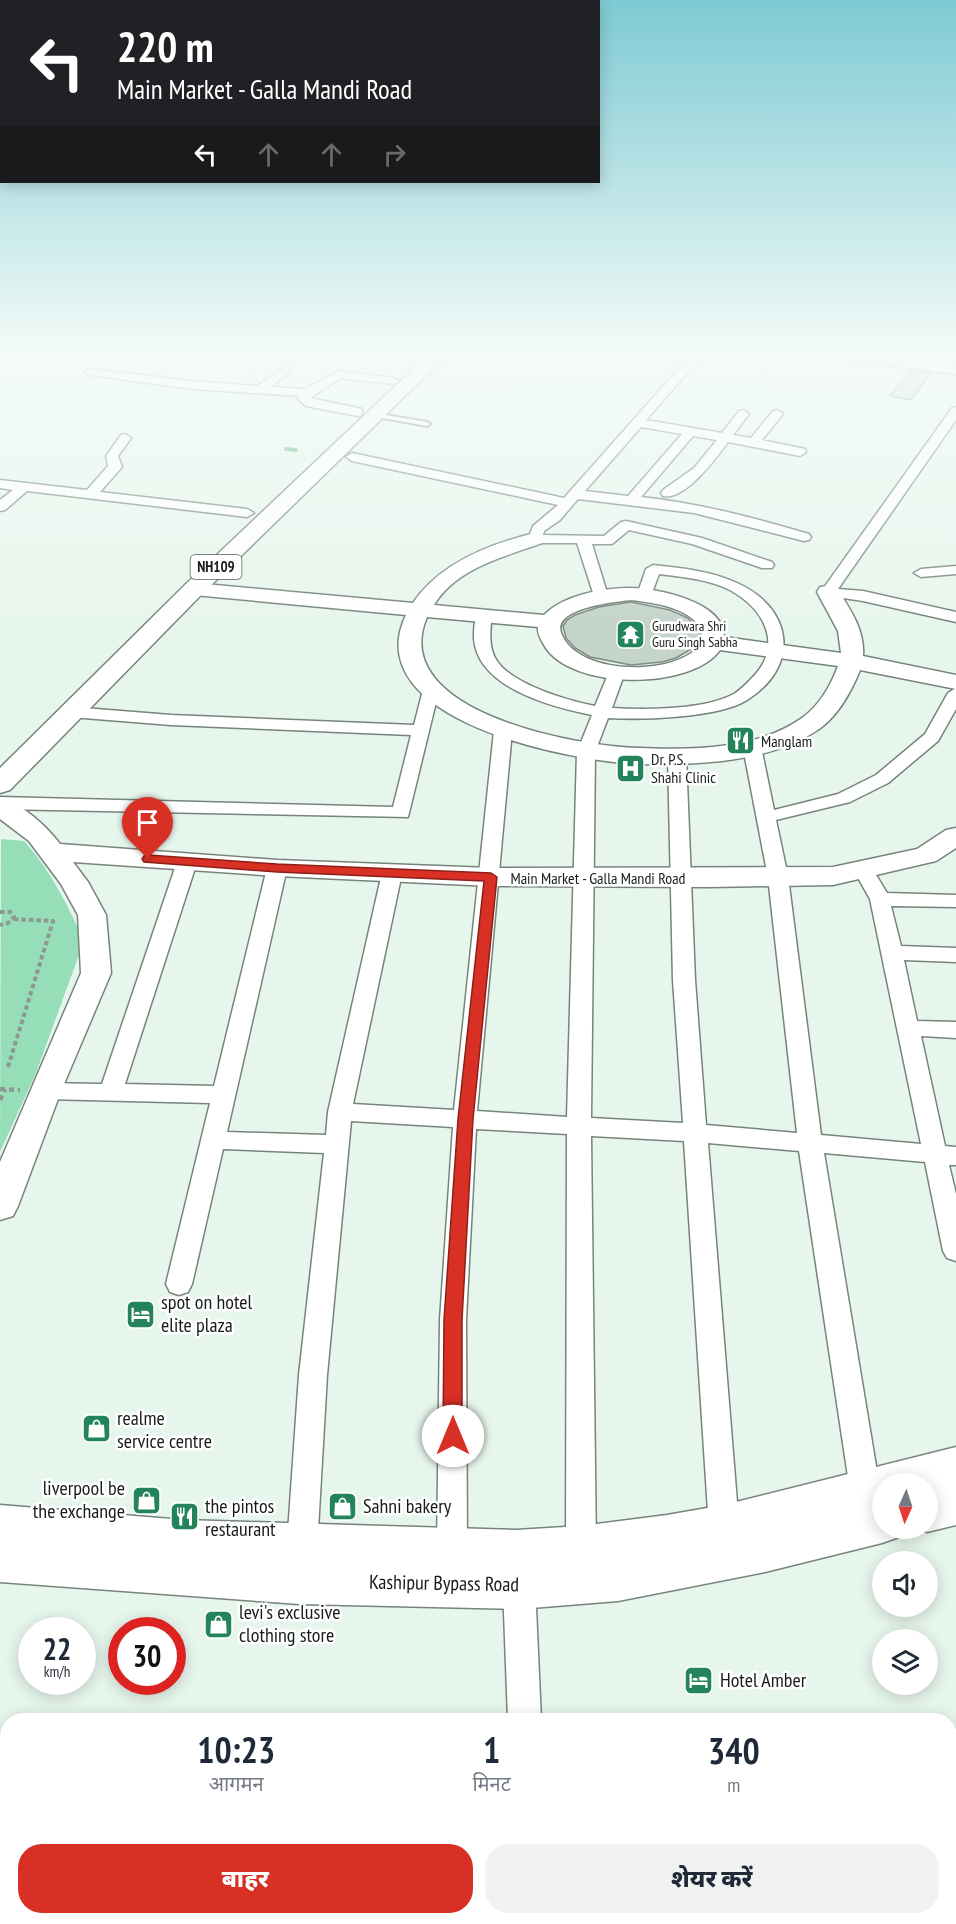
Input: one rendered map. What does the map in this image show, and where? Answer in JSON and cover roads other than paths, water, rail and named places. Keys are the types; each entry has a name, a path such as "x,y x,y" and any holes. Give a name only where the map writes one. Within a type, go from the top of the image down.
{"main road":[{"name":"NH109","path":"234,537 247,513 327,446"},
{"name":"NH109","path":"0,757 331,446"},
{"name":"NH109","path":"0,784 71,712 183,587"},
{"name":"Kashipur Bypass Road","path":"0,1559 518,1569 580,1566 618,1578 725,1542 872,1503"},
{"path":"0,1527 173,1542 301,1564"}],"street":[{"path":"90,495 116,467 112,456 119,446"},
{"path":"535,539 538,529 555,517 619,446"},
{"path":"630,502 678,446"},
{"path":"668,493 699,471 719,446"},
{"path":"771,446 800,452"},
{"path":"828,592 931,446"},
{"path":"352,457 571,499 657,503 698,510 804,537"},
{"path":"0,484 247,513"},
{"path":"0,507 24,487"},
{"path":"767,565 719,546 670,532 626,525 607,541 535,539 464,568 441,582 419,608 408,636 412,663 430,690 459,710 503,731 586,752 677,756 727,753 770,743 810,724 824,711 843,683 852,661 853,640 842,612 828,592"},
{"path":"583,539 600,596"},
{"path":"484,615 481,630 483,649 494,667 522,687 601,712 647,712 697,708 740,697 769,671 779,650 777,633 765,611 733,585 699,574 653,569 645,595"},
{"path":"921,573 956,570"},
{"path":"183,587 551,622"},
{"path":"828,592 863,596 956,617"},
{"path":"645,595 682,604 701,615 712,628 713,642 706,654 680,667 644,673 617,672 591,667 570,658 556,647 550,634 551,622 562,610 580,600 600,596 645,595"},
{"path":"713,642 852,661 956,682"},
{"path":"580,1566 579,1125 586,752 617,672"},
{"path":"0,805 401,813 430,690"},
{"path":"766,817 844,798 882,779 932,737 956,693"},
{"path":"71,712 171,720 421,730"},
{"path":"452,1567 453,1320 465,1119 491,877 503,731"},
{"path":"752,747 778,877 810,1142 873,1473"},
{"path":"677,756 684,980 725,1542"},
{"path":"0,805 39,835 74,882 92,915 96,973 45,1091 0,1206"},
{"name":"Main Market - Galla Mandi Road","path":"52,852 277,868 392,873 491,877 682,879 833,876 926,855 956,836"},
{"path":"74,882 110,856"},
{"path":"111,1093 187,862"},
{"path":"179,1284 277,868"},
{"path":"862,869 880,899 909,1028 946,1155 956,1251"},
{"path":"301,1564 313,1375 340,1112 392,873"},
{"path":"880,899 956,901"},
{"path":"893,953 956,956"},
{"path":"909,1028 956,1030"},
{"path":"45,1091 224,1095"},
{"path":"340,1112 695,1133 946,1155"},
{"path":"213,1140 337,1144"},
{"path":"518,1569 525,1713"}],"waterway":[{"path":"286,449 296,450"}],"place":[{"name":"Gurudwara Shri Guru Singh Sabha","path":"631,634"},
{"name":"Manglam","path":"740,741"},
{"name":"Dr. P.S. Shahi Clinic","path":"630,768"},
{"name":"spot on hotel elite plaza","path":"140,1314"},
{"name":"realme service centre","path":"96,1429"},
{"name":"liverpool be the exchange","path":"146,1500"},
{"name":"Sahni bakery","path":"342,1506"},
{"name":"the pintos restaurant","path":"184,1517"},
{"name":"levi's exclusive clothing store","path":"218,1624"},
{"name":"Hotel Amber","path":"699,1680"}]}
